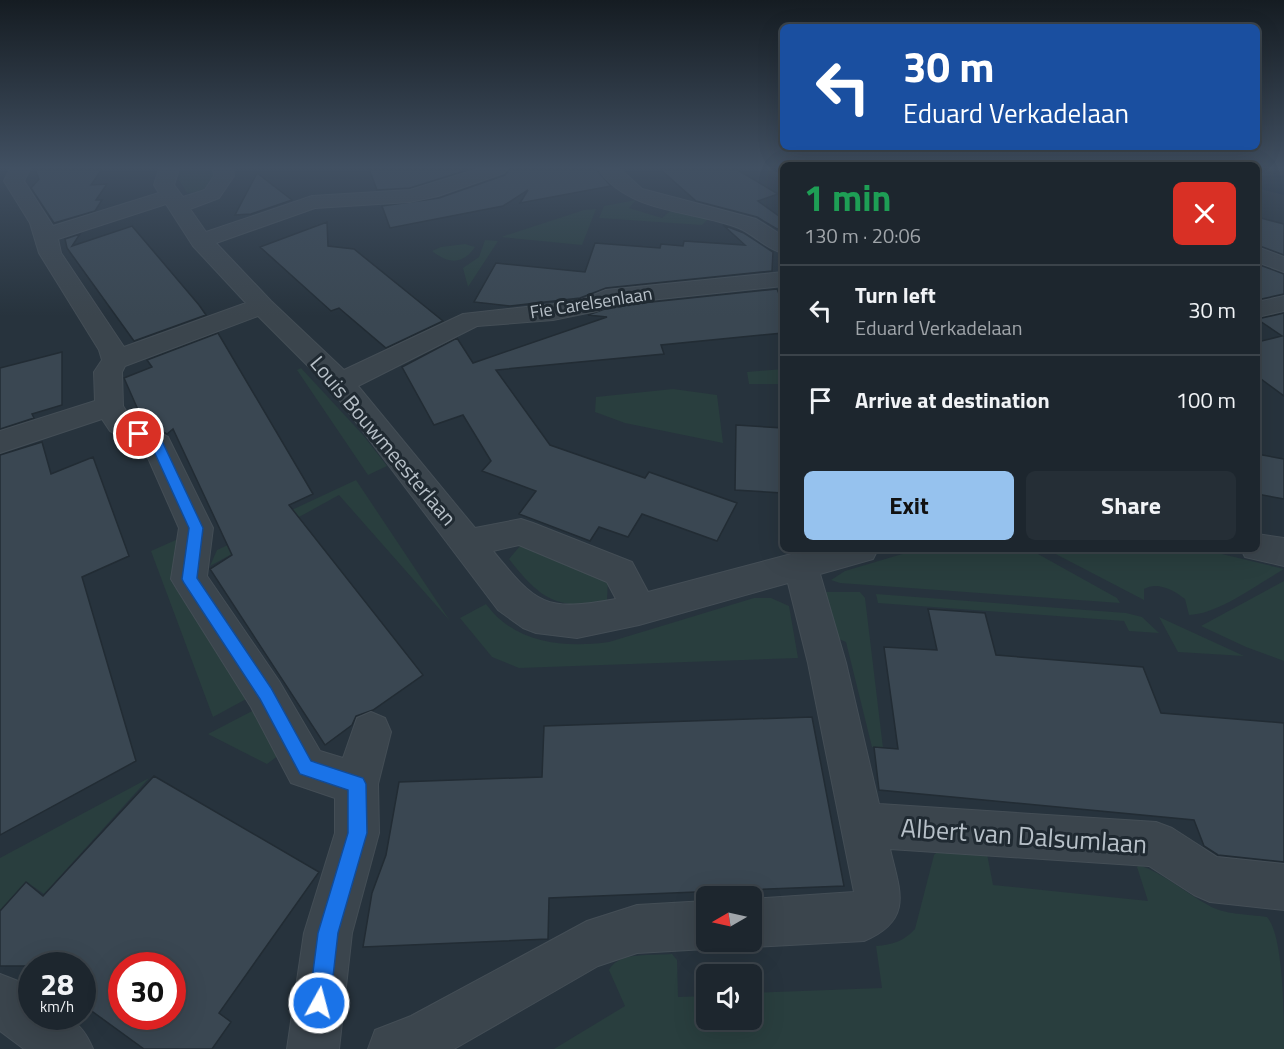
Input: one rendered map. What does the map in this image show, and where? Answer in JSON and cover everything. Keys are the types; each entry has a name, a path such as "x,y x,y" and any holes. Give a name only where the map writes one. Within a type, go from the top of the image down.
{"street":[{"path":"41,218 48,235 50,253 73,286 115,360"},
{"path":"48,235 111,218"},
{"name":"Louis Bouwmeesterlaan","path":"185,218 201,241 262,306 341,383 511,599 536,617 577,622 639,610 752,577 801,567 851,552"},
{"path":"201,241 267,218"},
{"path":"726,218 748,224 780,244"},
{"path":"1260,255 1284,265"},
{"name":"Fie Carelsenlaan","path":"341,383 472,319 553,312 588,306 606,297 780,279"},
{"path":"1260,309 1284,303"},
{"path":"262,306 115,360 108,372 109,406 120,424 157,444 196,528 189,579 265,693 306,768 357,784"},
{"path":"0,442 109,406"},
{"name":"Louis Bouwmeesterlaan","path":"468,543 521,532 620,572 639,610"},
{"path":"1260,548 1284,552"},
{"path":"762,922 864,917 879,899 827,663 801,567"},
{"path":"313,1049 328,933 357,833 357,784 371,732"},
{"name":"Albert van Dalsumlaan","path":"862,825 1156,844 1210,879 1284,887"},
{"path":"394,1049 428,1035 587,945 637,929 696,926"},
{"path":"0,999 67,1049"}],"green space":[{"path":"560,218 593,218 582,245 501,237"},
{"path":"599,218 709,218 709,218 702,225"},
{"path":"485,240 498,241 468,287 463,268 479,257"},
{"path":"465,244 475,247 460,260 449,260 432,251 441,247"},
{"path":"301,368 363,435 387,466 368,475 297,370"},
{"path":"780,369 780,384 749,384 747,372"},
{"path":"673,389 717,395 723,443 625,423 595,412 596,397"},
{"path":"356,480 450,621 339,495 210,566 217,550 258,531 266,522"},
{"path":"178,539 250,697 213,717 151,551"},
{"path":"520,546 608,580 607,600 575,604 550,598 540,592 509,559"},
{"path":"909,552 1034,552 1117,598 1120,603 840,583 831,580 845,571"},
{"path":"1052,552 1213,552 1284,569 1225,604 1200,614 1189,615 1185,599 1160,586 1144,589 1144,600"},
{"path":"1284,581 1284,661 1246,647 1201,626"},
{"path":"826,592 860,592 865,598 883,748 872,747 846,642 834,637"},
{"path":"876,594 1126,613 1142,617 1159,633 1129,631 1124,621 878,603"},
{"path":"754,598 771,598 789,606 798,658 519,668 492,657 460,618 486,604 511,628 526,635 558,643 592,644 609,642"},
{"path":"1159,617 1244,656 1178,652"},
{"path":"256,709 283,752 267,764 208,734"},
{"path":"149,778 44,894 27,882 0,910 0,858"},
{"path":"938,851 987,854 993,885 1148,901 1137,867 1139,865 1157,873 1214,908 1267,917 1273,927 1280,959 1284,1049 554,1049 625,1006 609,970 614,964 628,957 672,954 677,960 678,997 696,996 696,1030 762,1030 762,993 882,988 876,946 897,942 907,937 915,929 934,855"}],"building":[{"path":"51,218 71,218 54,223"},
{"path":"386,218 442,218 390,228"},
{"path":"759,218 780,218 780,228 777,229"},
{"path":"1260,218 1284,224 1284,255 1260,246"},
{"path":"327,222 328,246 354,249 443,321 386,348 339,308 331,311 260,247"},
{"path":"723,225 744,233 773,252 772,271 606,288 580,298 510,306 474,302 496,263 585,272 595,243 660,248 661,244 683,246 684,241 745,245"},
{"path":"132,226 206,315 134,341 67,248 65,239 80,234 72,246"},
{"path":"1260,265 1284,274 1284,294 1260,299"},
{"path":"777,289 780,296 780,333 661,345 664,354 496,370 550,445 645,478 649,472 737,503 717,541 642,514 628,537 599,527 590,541 519,514 536,491 482,471 491,461 463,415 434,425 402,367 457,338 473,363 607,317 588,315 613,306"},
{"path":"1284,313 1284,396 1260,378 1260,341 1282,336 1260,321 1260,318"},
{"path":"218,333 313,494 289,505 423,675 373,710 356,716 352,725 325,745 210,569 232,555 173,429 167,434 143,421 124,378 152,367 147,360"},
{"path":"62,352 62,405 32,414 34,418 0,429 0,368"},
{"path":"736,425 780,428 780,493 735,490"},
{"path":"42,442 51,474 93,457 129,556 82,577 136,761 0,835 0,455"},
{"path":"1260,455 1284,459 1284,499 1260,495"},
{"path":"928,609 985,613 996,655 1143,667 1161,713 1284,723 1284,862 1218,855 1204,846 1194,820 879,790 874,747 898,749 884,647 937,650"},
{"path":"812,717 844,886 762,889 762,886 696,886 696,892 549,898 548,939 363,947 372,893 386,855 399,782 542,777 544,726"},
{"path":"154,776 319,872 219,1013 231,1022 212,1049 144,1049 118,1030 186,1030 186,952 108,952 108,1023 96,1014 96,952 18,952 18,966 0,966 0,911 26,882 43,896"}],"route":[{"path":"139,434 157,444 196,528 191,549 189,579 265,693 306,768 357,784 357,833 328,933 319,1003"}]}
